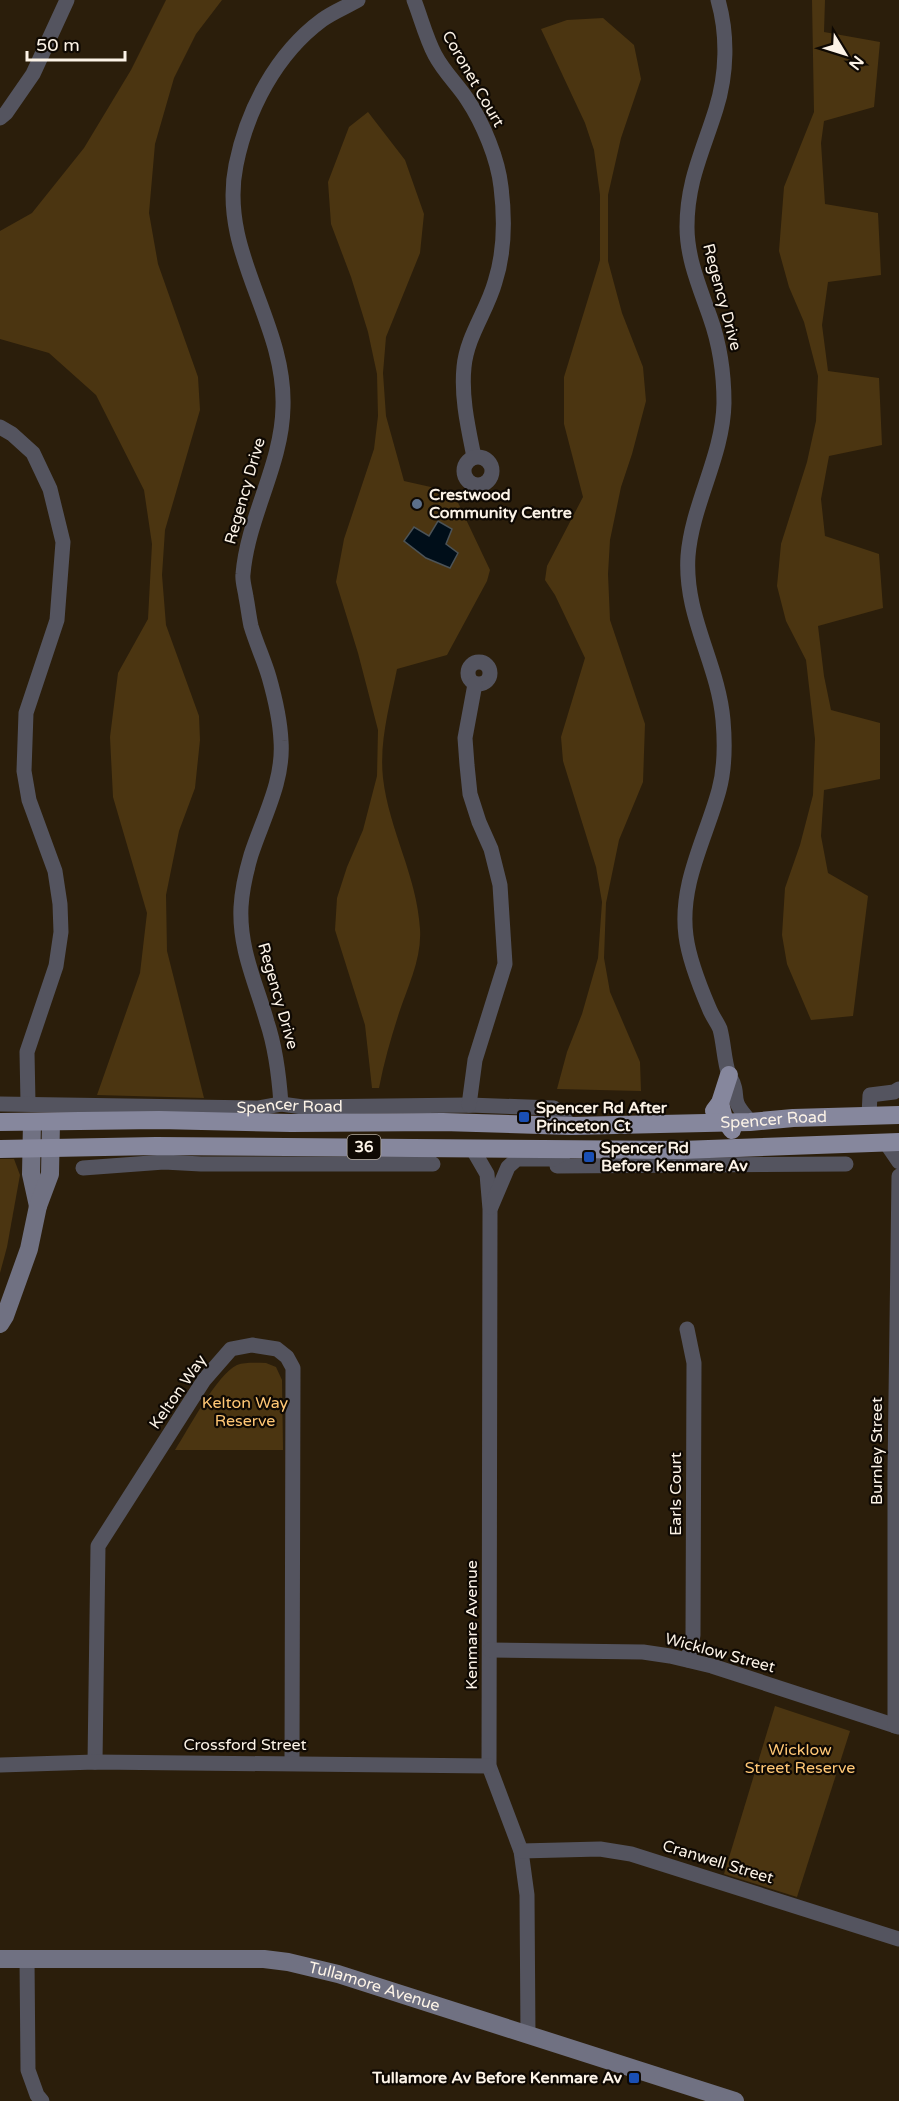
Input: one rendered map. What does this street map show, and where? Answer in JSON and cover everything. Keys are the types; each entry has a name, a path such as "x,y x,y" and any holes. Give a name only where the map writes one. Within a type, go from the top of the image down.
{"main road":[{"path":"597,1126 612,1115 705,1115 715,1111 720,1104 729,1075"},
{"path":"720,1104 722,1115 727,1123 736,1134 746,1139 861,1136 892,1142"},
{"path":"470,1113 498,1133 636,1135 640,1140 641,1158"},
{"name":"Spencer Road","path":"0,1122 159,1120 291,1123 470,1113 571,1126 597,1126 750,1122 888,1113"},
{"name":"Spencer Road","path":"0,1149 51,1148 160,1154 273,1148 574,1148 641,1158 681,1150 892,1142"}],"street":[{"path":"0,118 6,113 33,74 68,0"},
{"name":"Regency Drive","path":"281,1104 278,1063 267,1020 246,958 241,909 249,864 276,783 282,745 278,710 251,626 242,577 248,540 278,449 283,407 276,346 239,247 234,208 235,169 244,130 264,87 287,54 322,20 358,0"},
{"name":"Coronet Court","path":"414,0 434,54 448,76 468,100 492,147 501,185 502,254 495,283 474,330 464,366 464,403 474,457"},
{"name":"Regency Drive","path":"718,0 723,19 725,48 723,75 717,108 695,167 689,195 687,229 691,259 718,345 723,373 724,406 720,437 688,553 688,579 697,628 719,693 724,756 720,788 696,855 686,911 686,937 710,1009 719,1028 729,1075 734,1085 736,1103 750,1122"},
{"path":"0,427 12,434 33,453 50,489 63,542 57,620 26,712 24,771 29,800 55,871 61,932 56,966 27,1052 28,1103"},
{"path":"470,1113 475,1060 505,964 500,885 470,794 465,738 475,684"},
{"name":"Spencer Road","path":"888,1113 870,1095 894,1092 899,1089"},
{"name":"Spencer Road","path":"0,1104 259,1108 281,1104 303,1107 470,1113"},
{"path":"32,1122 31,1174 38,1206"},
{"path":"0,1324 5,1316 28,1249 38,1206 50,1174 51,1122"},
{"path":"892,1142 899,1162"},
{"path":"377,1165 394,1147"},
{"name":"Kenmare Avenue","path":"472,1148 487,1174 490,1209 489,1766 521,1851 527,1895 528,2035"},
{"name":"Kenmare Avenue","path":"490,1209 508,1167 518,1159 553,1159 574,1148"},
{"name":"Spencer Road","path":"82,1168 160,1154 201,1164 433,1164"},
{"name":"Spencer Road","path":"557,1166 641,1158 846,1164"},
{"name":"Burnley Street","path":"897,1726 899,1176"},
{"name":"Earls Court","path":"687,1329 694,1363 693,1635 688,1660"},
{"name":"Kelton Way","path":"95,1762 98,1546 204,1380 231,1348 252,1345 277,1349 287,1357 293,1368 292,1763"},
{"name":"Wicklow Street","path":"490,1650 643,1652 688,1660 897,1726"},
{"name":"Crossford Street","path":"0,1765 95,1762 489,1766"},
{"name":"Cranwell Street","path":"521,1851 600,1849 631,1854 899,1939"},
{"name":"Tullamore Avenue","path":"0,1959 264,1959 288,1962 338,1974 735,2101"},
{"path":"27,1959 28,2070 42,2101"}],"green space":[{"path":"166,0 222,0 196,34 174,78 155,144 149,213 158,264 198,377 200,410 165,530 162,575 166,625 199,716 200,740 195,788 179,831 166,895 167,951 204,1098 97,1095 140,973 147,913 113,797 110,737 118,673 148,619 152,544 144,490 96,395 49,353 0,339 0,231 32,213 84,148 131,70"},
{"path":"812,0 825,0 824,32 880,42 874,107 824,121 821,143 825,204 878,213 881,275 828,282 822,325 828,371 879,378 882,445 829,456 821,499 825,536 879,554 883,608 818,626 831,710 880,723 880,779 824,790 821,836 828,873 868,896 853,1016 811,1020 787,964 782,935 785,888 800,845 813,795 815,739 806,660 786,621 777,586 781,544 807,462 816,421 818,376 804,322 789,287 779,251 784,187 814,112"},
{"path":"603,18 634,45 641,79 621,138 608,195 608,261 622,313 643,367 646,401 621,487 610,540 608,574 610,620 645,724 643,782 619,840 606,903 604,958 610,992 640,1062 641,1091 557,1089 598,958 602,902 596,867 563,761 561,737 585,658 555,595 545,580 547,566 583,497 564,424 564,377 600,260 600,195 594,150 585,123 541,29 567,20"},
{"path":"368,112 405,160 424,214 420,253 386,337 383,373 386,416 404,481 453,492 490,570 487,581 447,655 397,669 391,696 384,736 383,778 391,816 414,890 420,940 414,972 393,1032 379,1088 372,1088 365,1025 335,930 337,898 363,830 377,776 378,730 336,582 344,539 374,449 378,416 377,374 368,332 331,224 328,182 349,127"},
{"path":"0,1159 14,1159 20,1175 0,1273"},
{"name":"Kelton Way Reserve","path":"266,1363 276,1367 282,1380 283,1450 175,1450 212,1391 229,1370 240,1364"},
{"name":"Wicklow Street Reserve","path":"775,1706 850,1731 797,1897 724,1874"}],"water":[{"path":"438,521 452,529 446,544 458,553 450,568 426,558 404,541 414,527 429,536"}],"place":[{"name":"Crestwood Community Centre","path":"417,504"},
{"name":"Spencer Rd After Princeton Ct","path":"524,1117"},
{"name":"Spencer Rd Before Kenmare Av","path":"589,1157"},
{"name":"Tullamore Av Before Kenmare Av","path":"634,2078"}]}
